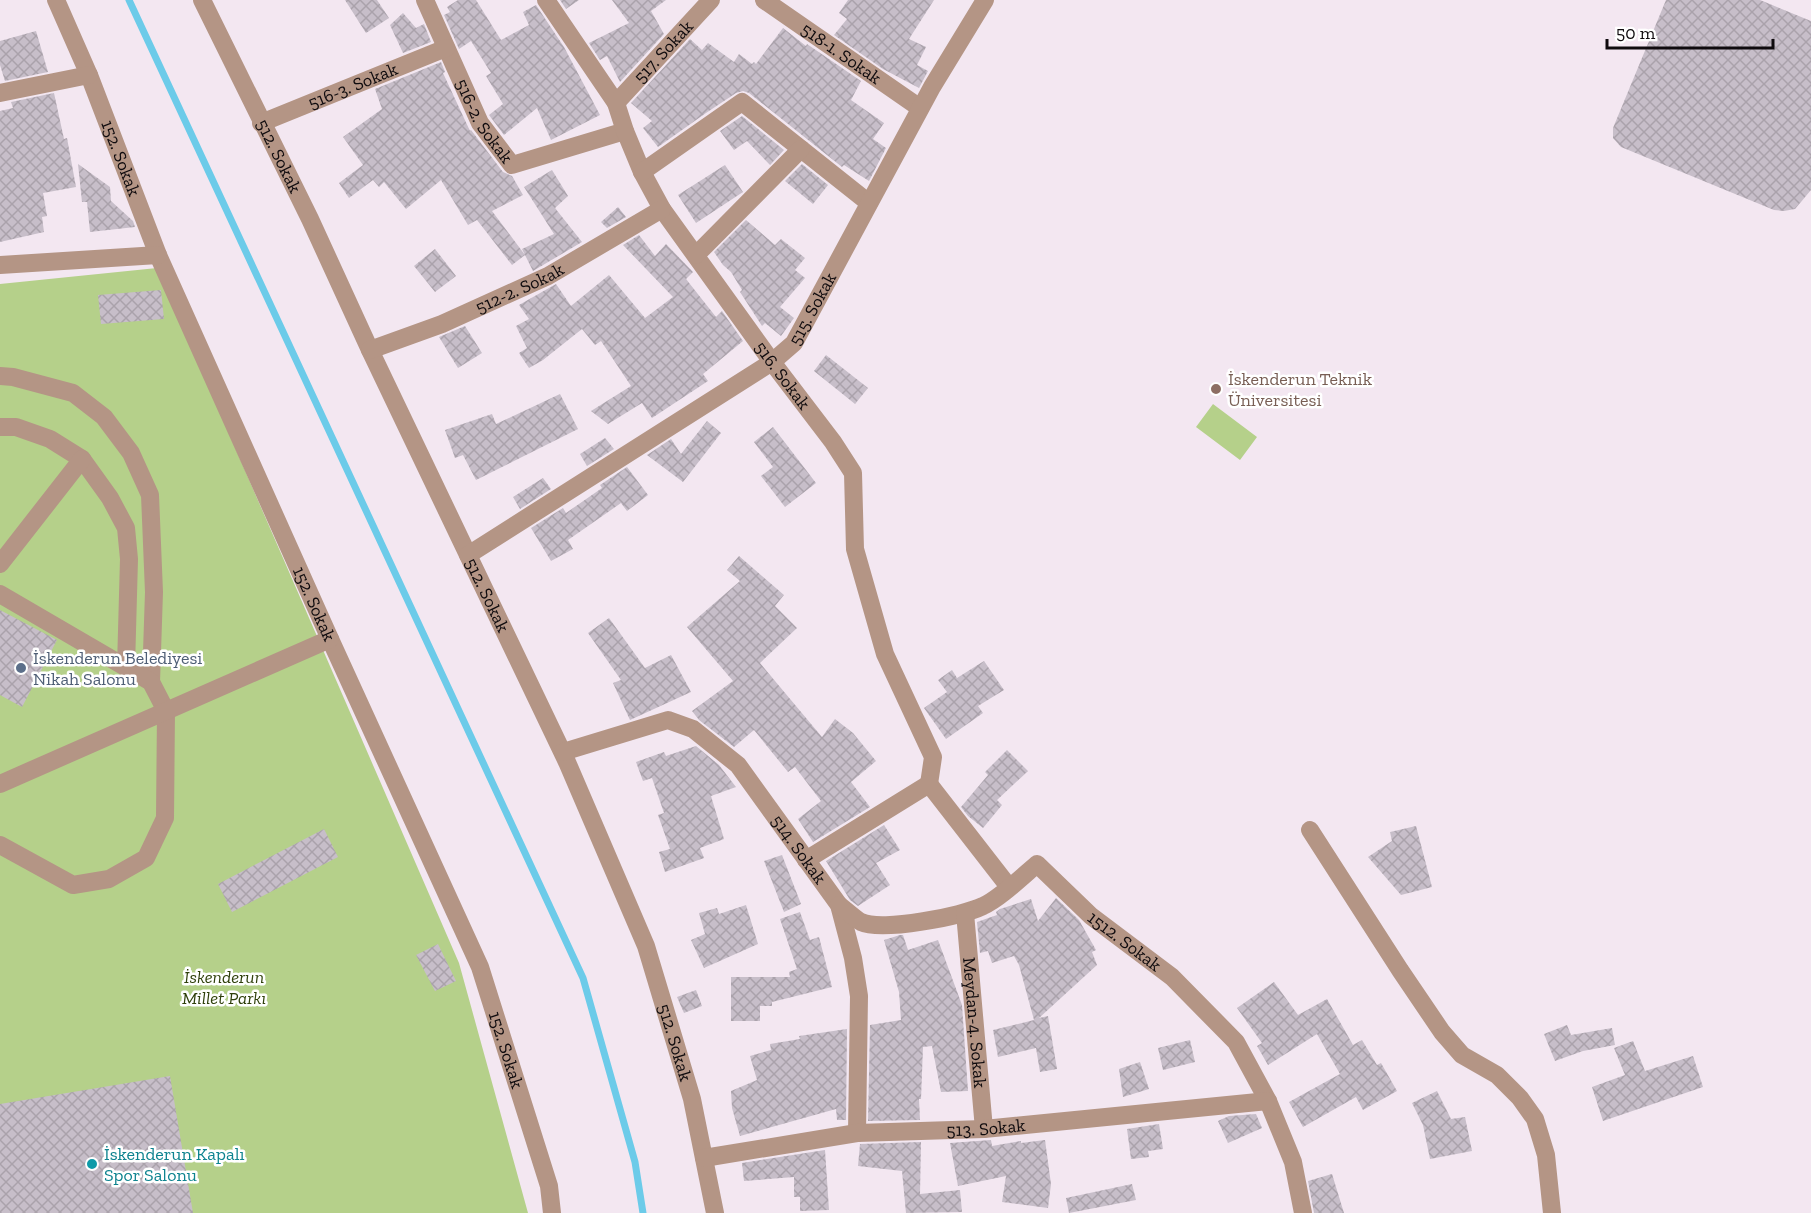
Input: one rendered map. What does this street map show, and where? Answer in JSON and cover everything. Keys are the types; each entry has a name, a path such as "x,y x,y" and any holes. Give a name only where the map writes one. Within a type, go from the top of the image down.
{"street":[{"name":"152. Sokak","path":"56,0 89,75 158,255 480,967 549,1186 552,1213"},
{"name":"512. Sokak","path":"202,0 310,219 370,350 563,752 646,946 692,1099 715,1213"},
{"name":"516-2. Sokak","path":"425,0 480,123 512,165 624,131"},
{"name":"516. Sokak","path":"546,0 616,103 624,131 662,209 772,362 834,442 853,473 855,549 885,654 933,757 929,784"},
{"name":"517. Sokak","path":"616,103 711,0"},
{"name":"518-1. Sokak","path":"764,0 920,108"},
{"name":"515. Sokak","path":"468,555 772,362 794,343 920,108 985,0"},
{"name":"516-3. Sokak","path":"261,123 446,48"},
{"path":"0,93 89,75"},
{"path":"642,172 742,102 869,203"},
{"path":"696,255 801,149"},
{"name":"512-2. Sokak","path":"370,350 442,324 548,276 662,209"},
{"path":"0,265 158,255"},
{"path":"0,376 13,376 73,393 104,417 131,453 150,495 154,592 151,682 166,711 165,818 146,858 109,879 73,885 0,845"},
{"path":"0,427 16,427 50,440 82,459 110,498 126,528 129,559 126,667"},
{"path":"0,564 82,459"},
{"path":"0,594 151,682"},
{"path":"0,784 330,639"},
{"name":"514. Sokak","path":"563,752 668,720 693,729 738,765 840,905 853,958 859,996 856,1133"},
{"path":"806,860 929,784 1009,887"},
{"path":"1311,830 1442,1032 1462,1055 1497,1075 1520,1098 1534,1119 1546,1155 1552,1213"},
{"name":"1512. Sokak","path":"840,905 862,922 882,925 938,919 985,906 1037,864 1091,916 1172,977 1236,1042 1268,1101 1293,1162 1303,1213"},
{"name":"Meydan-4. Sokak","path":"965,913 984,1129"},
{"name":"513. Sokak","path":"704,1158 856,1133 984,1129 1268,1101"}],"green space":[{"name":"İskenderun Millet Parkı","path":"157,268 459,963 528,1213 0,1213 0,284"},
{"path":"1213,404 1257,437 1240,460 1196,427"}],"building":[{"path":"345,0 377,0 389,18 366,33"},
{"path":"458,0 476,0 501,40 529,25 523,12 536,5 564,47 600,115 551,140 537,108 504,135 489,115 503,104 486,76 491,73 471,41 459,49 444,15 450,12 447,7"},
{"path":"560,0 579,0 566,9"},
{"path":"612,0 666,0 651,11 664,34 620,82 607,56 600,60 589,43 629,23"},
{"path":"848,0 934,0 909,39 926,47 917,65 928,71 919,88 883,69 834,35 847,19 839,13"},
{"path":"1666,0 1760,0 1811,21 1811,190 1795,209 1774,210 1621,147 1613,138 1613,128"},
{"path":"403,13 416,28 424,24 431,42 403,53 390,25"},
{"path":"783,28 806,46 807,44 861,81 851,100 884,123 873,139 886,148 869,181 844,165 842,167 749,93 743,91 736,93 658,147 643,128 652,121 631,103 690,39 702,50 708,43 734,62 739,54 752,64 754,62 756,64"},
{"path":"36,31 48,72 5,81 0,65 0,41"},
{"path":"441,62 445,72 443,73 470,131 503,172 512,176 523,195 492,211 525,255 512,265 477,220 468,225 441,180 406,209 384,182 379,187 373,180 349,198 339,183 363,165 343,137 382,109 375,89"},
{"path":"54,93 64,139 67,138 76,187 43,193 47,216 42,217 44,232 0,242 0,111 13,108 11,102"},
{"path":"742,116 784,150 770,165 747,141 734,150 720,131"},
{"path":"78,164 110,187 111,201 133,221 135,227 90,232 87,202 82,202"},
{"path":"802,164 828,185 813,204 785,181"},
{"path":"725,165 743,192 696,223 678,195"},
{"path":"552,170 568,196 555,208 582,242 533,271 522,249 554,234 524,187"},
{"path":"618,207 626,217 607,228 601,222"},
{"path":"746,220 775,245 781,239 805,258 795,270 805,278 780,307 794,318 781,336 765,323 762,326 740,292 742,290 731,272 714,252"},
{"path":"639,235 655,256 666,244 693,272 686,279 716,317 722,311 743,341 703,374 708,381 652,418 642,403 608,424 591,411 631,386 601,341 595,345 582,329 543,360 529,368 519,353 527,348 516,326 529,319 519,305 556,284 571,306 609,275 645,318 673,297 623,245"},
{"path":"435,249 456,276 435,292 414,266"},
{"path":"161,290 164,319 101,324 98,295"},
{"path":"465,326 482,353 458,368 439,337"},
{"path":"826,355 868,388 855,404 814,371"},
{"path":"560,394 578,429 476,480 463,455 455,458 445,430 492,414 496,424"},
{"path":"707,421 721,433 683,482 647,455 671,439 681,454"},
{"path":"773,427 816,483 785,507 761,476 773,467 754,442"},
{"path":"605,438 614,449 587,466 580,454"},
{"path":"627,467 648,495 627,511 621,503 568,540 573,549 551,561 531,528 563,508 566,513 602,488 600,485"},
{"path":"543,478 551,489 520,509 513,497"},
{"path":"739,556 784,595 775,606 797,628 760,663 822,737 835,719 853,733 876,761 851,782 870,807 813,842 798,819 821,801 795,767 788,772 754,730 734,747 699,720 692,711 733,681 687,627 740,581 727,570"},
{"name":"İskenderun Belediyesi Nikah Salonu","path":"0,610 57,640 22,707 0,695"},
{"path":"609,618 645,668 671,655 691,692 630,720 613,683 621,680 588,633"},
{"path":"984,661 1004,690 978,706 983,713 946,739 924,708 947,692 938,680 952,670 957,678"},
{"path":"696,746 719,765 736,787 711,796 724,839 700,848 704,858 665,872 659,852 670,849 658,815 664,813 652,778 643,781 636,762 664,752 666,756"},
{"path":"1007,750 1028,771 997,800 1002,805 983,828 961,807 988,775 985,772"},
{"path":"884,825 900,850 876,863 890,885 858,906 850,900 826,861"},
{"path":"1416,826 1432,887 1401,895 1368,857 1392,841 1390,832"},
{"path":"324,829 338,857 232,912 218,884"},
{"path":"782,855 801,904 784,912 764,861"},
{"path":"1056,898 1079,920 1096,950 1092,952 1097,965 1039,1018 1048,1016 1057,1069 1040,1072 1036,1048 998,1057 993,1030 1034,1020 1019,965 1014,956 992,963 988,951 980,953 977,922 997,915 996,912 1000,909 1031,899 1038,921"},
{"path":"746,905 758,944 704,968 691,940 705,934 699,913 717,908 719,914"},
{"path":"800,912 810,940 819,937 832,987 772,1002 772,1006 760,1006 760,1021 731,1021 731,977 790,977 789,972 797,969 780,919"},
{"path":"903,935 908,950 938,940 962,1005 968,1091 941,1092 932,1046 923,1047 921,1099 919,1099 920,1120 868,1121 870,1025 901,1020 899,992 884,940"},
{"path":"438,944 456,981 435,991 416,955"},
{"path":"1274,982 1298,1015 1327,999 1353,1045 1362,1040 1377,1065 1381,1063 1397,1091 1363,1110 1356,1097 1303,1127 1289,1102 1340,1074 1317,1034 1268,1065 1257,1046 1262,1043 1237,1008"},
{"path":"696,990 702,1006 684,1013 677,997"},
{"path":"1567,1025 1571,1035 1612,1028 1615,1045 1583,1051 1555,1061 1544,1034"},
{"path":"847,1029 846,1120 837,1120 836,1109 740,1136 732,1108 731,1091 757,1080 750,1056 771,1050 770,1044 800,1039 799,1036"},
{"path":"1190,1040 1195,1062 1163,1070 1158,1048"},
{"path":"1633,1041 1645,1071 1693,1056 1703,1087 1603,1121 1592,1087 1625,1075 1614,1048"},
{"path":"1140,1062 1149,1089 1123,1097 1119,1069"},
{"name":"İskenderun Kapalı Spor Salonu","path":"170,1076 193,1213 0,1213 0,1104"},
{"path":"1437,1091 1451,1119 1465,1117 1472,1151 1430,1159 1423,1125 1412,1103"},
{"path":"1256,1114 1262,1128 1228,1143 1218,1121 1229,1116"},
{"path":"1159,1124 1163,1149 1148,1151 1149,1157 1131,1159 1127,1129"},
{"path":"991,1140 992,1146 1045,1140 1051,1184 1048,1208 1002,1202 1006,1176 958,1186 950,1143"},
{"path":"921,1142 920,1194 960,1190 962,1212 906,1213 902,1171 858,1166 860,1144"},
{"path":"825,1150 829,1210 800,1211 800,1197 794,1197 794,1177 744,1181 742,1163"},
{"path":"1332,1174 1344,1213 1314,1213 1308,1181"},
{"path":"1132,1184 1136,1200 1069,1213 1066,1198"}],"waterway":[{"path":"129,0 583,978 635,1162 643,1213"}],"place":[{"name":"İskenderun Teknik Üniversitesi","path":"1216,389"},
{"name":"İskenderun Belediyesi Nikah Salonu","path":"21,668"},
{"name":"İskenderun Kapalı Spor Salonu","path":"92,1164"}]}
